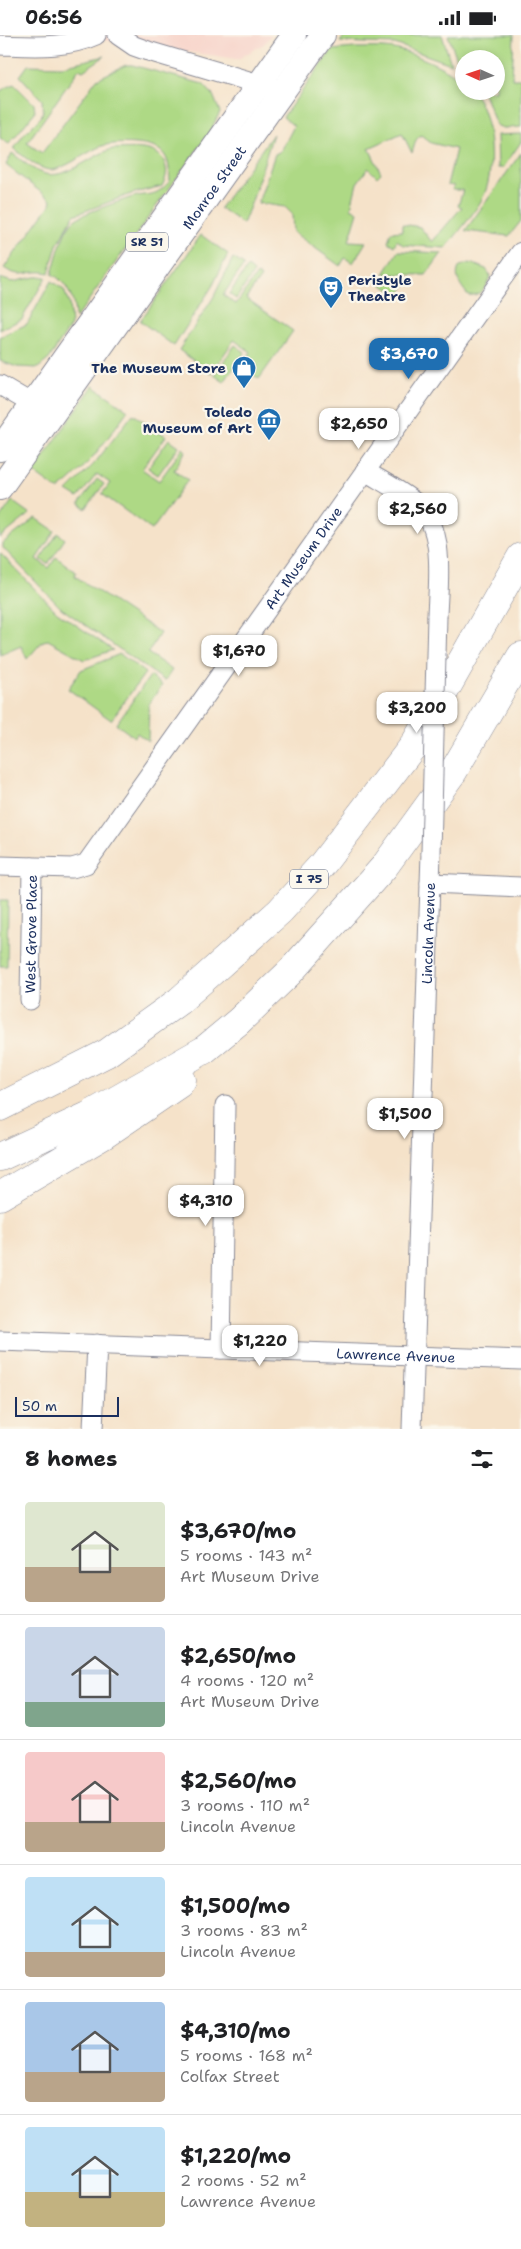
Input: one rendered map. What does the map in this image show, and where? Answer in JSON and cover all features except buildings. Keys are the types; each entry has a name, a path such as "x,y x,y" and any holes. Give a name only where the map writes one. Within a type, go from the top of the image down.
{"highway":[{"path":"498,595 521,547"},
{"name":"I 75","path":"0,1107 106,1053 179,1001 280,911 321,866 414,745 521,557"},
{"path":"0,1157 88,1116 204,1051 240,1021 289,973 384,867 453,773 521,656"},
{"path":"0,1196 104,1135 179,1084 204,1051"}],"main road":[{"name":"Monroe Street","path":"0,488 42,410 294,35"},
{"name":"Monroe Street","path":"0,449 42,410 283,91 323,35"}],"street":[{"path":"0,45 63,46 96,35"},
{"path":"118,35 134,46 148,51 283,91"},
{"name":"Art Museum Drive","path":"32,867 79,866 366,471 521,251"},
{"path":"0,385 42,410"},
{"name":"Lincoln Avenue","path":"366,471 418,505 431,522 437,545 431,853 412,1429"},
{"path":"0,866 32,867"},
{"name":"West Grove Place","path":"30,1000 32,867"},
{"path":"430,883 521,887"},
{"path":"221,1349 225,1105"},
{"name":"Lawrence Avenue","path":"0,1341 521,1361"},
{"path":"93,1429 96,1345"}],"shaded area":[{"path":"68,35 271,35 264,44 238,59"}],"green space":[{"path":"345,35 442,35 451,64 395,44 340,42"},
{"path":"448,35 514,35 512,79 521,79 521,127 503,128 496,125 486,100 505,100 505,50 455,50 455,54"},
{"path":"380,48 394,49 411,54 441,67 455,76 455,100 478,100 484,112 490,141 488,184 477,208 446,248 403,245 397,240 394,246 388,242 391,232 402,231 402,224 420,227 432,242 462,207 458,206 463,190 452,190 454,186 447,185 456,149 431,143 421,135 416,140 412,153 402,133 369,148 381,173 377,177 368,168 357,183 351,208 358,212 349,241 366,242 353,263 345,258 340,266 293,232 292,214 285,207 258,203 275,154 281,151 294,126 283,117 332,50"},
{"path":"105,56 83,71 79,69 27,143 42,153 97,79 126,65 203,84 213,95 220,112 209,133 75,319 70,293 62,282 52,274 67,229 76,219 87,213 128,199 157,192 170,181 169,166 165,155 157,149 150,146 124,144 102,146 55,169 45,169 36,165 14,149 24,134 41,117 43,111 42,100 20,76 28,65 62,66"},
{"path":"14,84 34,104 35,112 9,144 0,138 0,91"},
{"path":"273,134 252,201 243,224 220,208"},
{"path":"521,134 521,142 503,168 498,168 497,135"},
{"path":"135,148 157,153 162,158 166,167 165,180 162,186 131,194 74,215 57,245 49,273 16,274 4,268 50,205 51,200 6,165 12,153 37,171 56,174 66,172 113,149"},
{"path":"521,153 521,221 509,236 465,231"},
{"path":"201,235 228,254 213,285 174,346 140,321"},
{"path":"398,251 442,253 426,275 384,274"},
{"path":"233,258 244,265 223,295 236,304 257,274 261,277 246,298 293,331 259,379 241,366 251,352 234,340 211,373 179,350 213,298"},
{"path":"470,263 486,269 490,275 483,290 476,294 468,295 457,274 460,266"},
{"path":"248,267 254,272 236,299 229,294"},
{"path":"35,277 46,277 22,319 0,330 0,278 12,282"},
{"path":"380,279 410,279 398,296 378,281"},
{"path":"51,281 64,290 69,304 71,325 49,359 38,368 17,367 0,361 0,337 27,324"},
{"path":"235,345 245,352 224,382 214,375"},
{"path":"93,386 128,410 87,463 58,490 33,472"},
{"path":"133,414 166,436 142,469 159,481 183,448 186,451 174,470 188,480 152,530 102,494 110,483 97,474 78,498 67,491 94,464"},
{"path":"169,439 179,446 158,475 148,468"},
{"path":"97,479 104,484 86,509 79,504"},
{"path":"12,501 30,514 0,538 0,518"},
{"path":"36,518 55,531 36,559 49,568 56,557 76,572 75,576 160,633 148,653 172,670 165,681 61,608 3,548 3,543"},
{"path":"58,533 65,539 48,564 40,559"},
{"path":"0,553 57,612 113,650 84,660 48,640 43,641 27,659 21,646 0,655"},
{"path":"120,654 145,673 111,720 68,689 81,670"},
{"path":"150,676 162,685 149,704 148,741 137,733 134,737 116,724"},
{"path":"0,900 8,900 7,966 0,966"}],"place":[{"name":"Peristyle Theatre","path":"331,309"},
{"name":"The Museum Store","path":"244,389"},
{"name":"Toledo Museum of Art","path":"269,441"}]}
